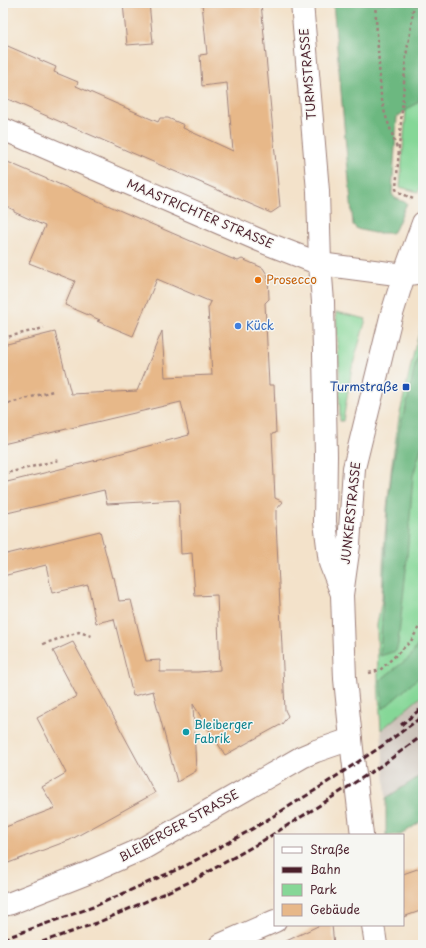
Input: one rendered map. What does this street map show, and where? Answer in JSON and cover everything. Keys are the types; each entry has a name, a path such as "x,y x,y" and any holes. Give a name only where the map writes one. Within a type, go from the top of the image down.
{"main road":[{"name":"TURMSTRASSE","path":"302,3 318,191 320,264"},
{"name":"MAASTRICHTER STRASSE","path":"3,130 320,264 414,273"},
{"name":"JUNKERSTRASSE","path":"362,834 346,679 342,595 350,545 354,468 391,317 414,273 423,223"},
{"name":"JUNKERSTRASSE","path":"320,264 323,302 325,398 325,522 330,563 342,595"},
{"name":"BLEIBERGER STRASSE","path":"3,905 85,874 144,848 302,757 351,739"},
{"path":"220,945 274,921"},
{"path":"373,926 376,945"}],"path":[{"path":"375,3 381,95 385,114 398,150"},
{"path":"410,198 396,189 406,56 414,3"},
{"path":"3,338 44,328"},
{"path":"3,405 53,391"},
{"path":"3,474 59,460"},
{"path":"380,670 412,641 423,620"},
{"path":"43,644 79,632 92,636"}],"shaded area":[{"path":"423,695 423,774 386,798 381,730"}],"green space":[{"path":"333,3 423,3 423,90 418,102 397,117 392,194 395,198 407,203 395,230 391,233 374,233 357,229 353,225"},
{"path":"423,90 423,181 418,192 400,187 406,110 418,102"},
{"path":"336,312 366,319 352,368 343,421 340,421"},
{"path":"423,321 423,695 381,730 377,625 382,599 387,508 399,418 415,347"},
{"path":"423,326 423,442 413,476 406,570 398,644 396,651 380,656 388,505 392,471 400,426 408,399"},
{"path":"423,637 423,674 383,709 380,680 410,657"},
{"path":"423,774 423,820 402,834 386,834 386,798"}],"building":[{"path":"123,3 149,3 153,43 127,45"},
{"path":"202,3 261,3 280,207 271,213 3,97 3,44 56,67 54,72 78,82 76,86 158,122 160,118 168,118 184,125 183,128 233,151 227,83 202,86 200,55 207,54"},
{"path":"3,160 230,258 238,261 242,259 263,268 268,276 269,299 265,303 269,385 274,385 276,433 272,434 275,498 283,502 276,510 276,522 285,710 288,716 282,724 225,755 193,704 196,771 177,782 153,691 133,696 114,619 96,623 88,585 52,593 46,565 3,576 3,555 100,531 112,578 114,577 119,601 131,600 146,661 160,660 160,672 198,672 220,670 217,595 195,596 192,553 181,554 179,500 107,504 104,490 3,514 3,483 97,460 189,435 181,402 3,444 3,345 55,332 71,394 137,391 162,331 165,377 212,375 208,308 211,302 157,279 133,336 97,321 100,320 65,305 75,281 29,263 45,226 14,212 14,210 3,205"},
{"path":"73,642 155,793 70,840 3,865 3,828 55,808 42,787 66,773 37,718 77,696 53,651"},
{"path":"423,867 423,910 404,917 404,874"},
{"path":"318,926 332,926 334,945 278,945"}],"railway":[{"path":"401,725 423,707"},
{"path":"3,939 93,907 187,865 249,831 314,791 382,746 423,716"},
{"path":"33,945 97,923 194,880 259,843 314,809 385,763 423,735"}],"place":[{"name":"Prosecco","path":"258,280"},
{"name":"Kück","path":"238,326"},
{"name":"Turmstraße","path":"406,387"},
{"name":"Bleiberger Fabrik","path":"186,732"}]}
